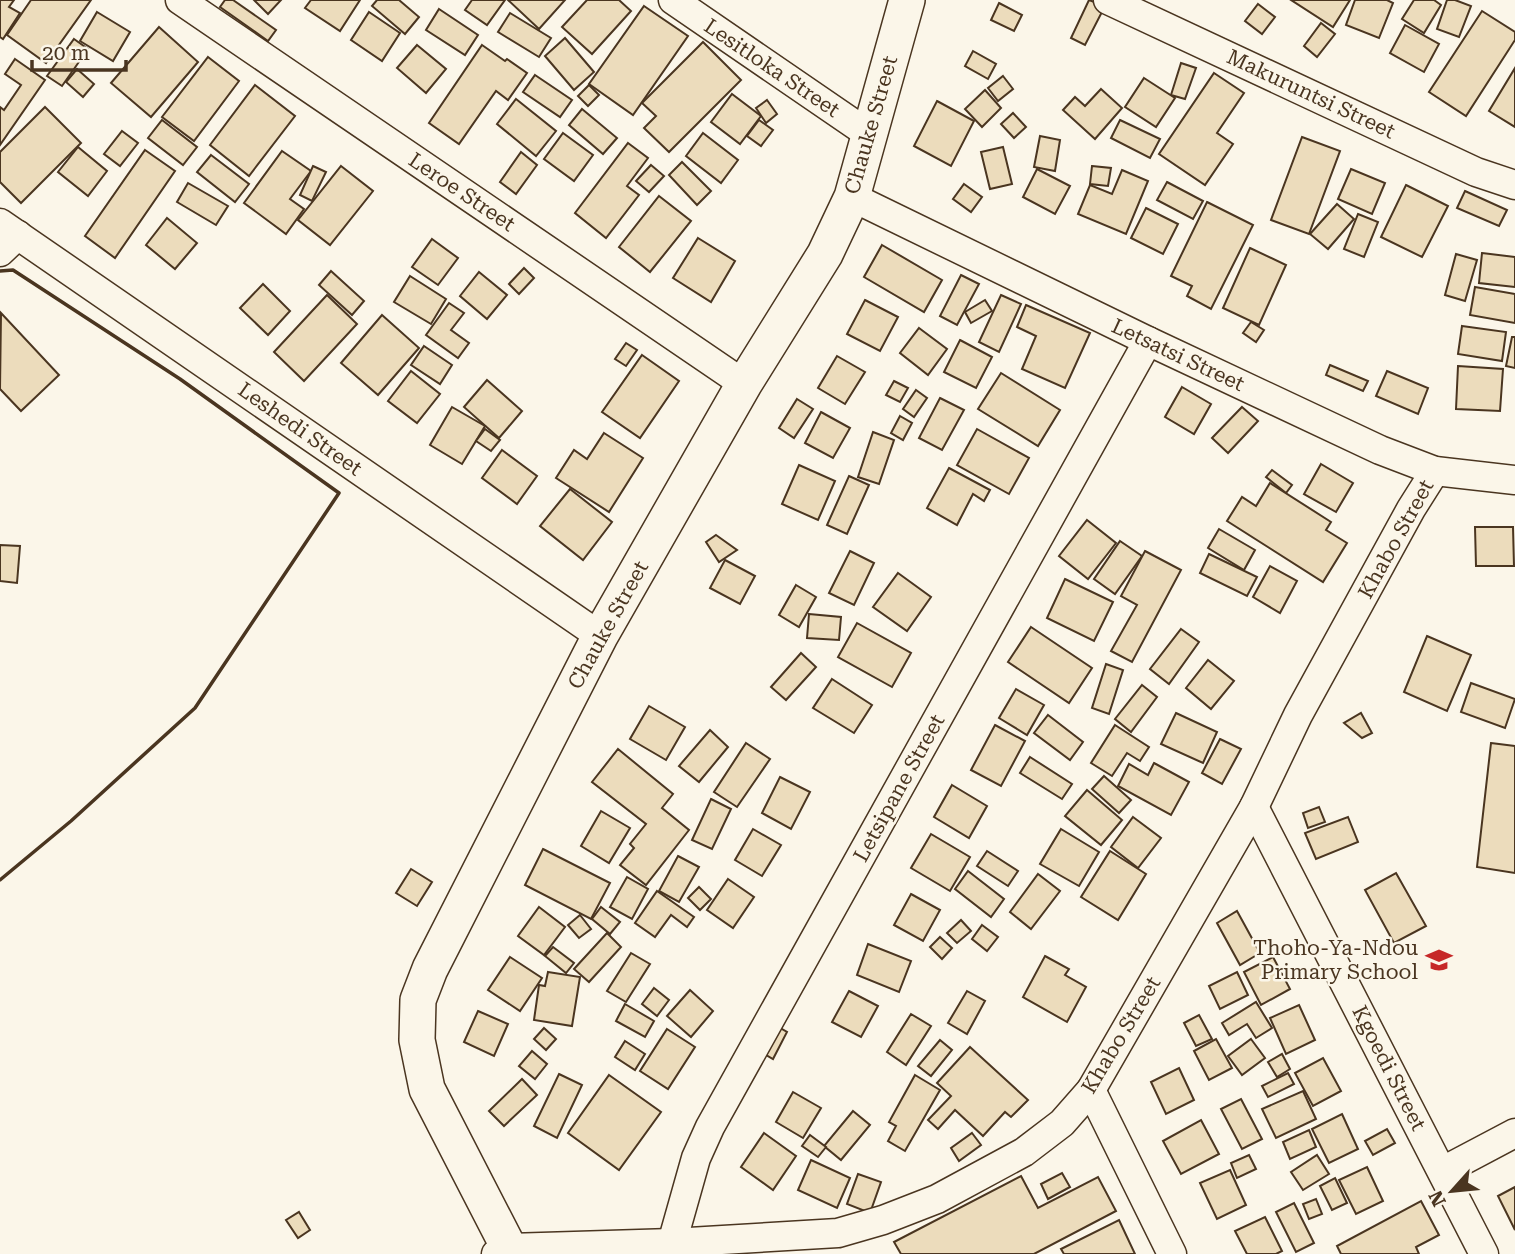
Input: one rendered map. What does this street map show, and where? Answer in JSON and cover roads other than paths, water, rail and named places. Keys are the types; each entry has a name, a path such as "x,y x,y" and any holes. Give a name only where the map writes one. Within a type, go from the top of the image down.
{"street":[{"name":"Leroe Street","path":"180,0 744,384"},
{"name":"Lesitloka Street","path":"673,0 870,135"},
{"name":"Chauke Street","path":"506,1252 426,1089 417,1040 418,1000 430,969 600,636 744,384 825,254 852,197 906,0"},
{"name":"Makuruntsi Street","path":"1108,0 1476,172 1515,185"},
{"name":"Letsatsi Street","path":"852,197 1147,341 1380,450 1435,471 1515,480"},
{"name":"Leshedi Street","path":"6,237 600,636"},
{"name":"Letsipane Street","path":"672,1243 695,1158 710,1127 1147,341"},
{"name":"Khabo Street","path":"506,1252 672,1243 843,1243 883,1220 937,1199 1024,1152 1062,1124 1091,1090 1254,807 1298,715 1411,509 1435,471"},
{"name":"Kgoedi Street","path":"1254,807 1485,1254"},
{"path":"1091,1090 1172,1254"},
{"path":"1443,1171 1515,1133"}],"place":[{"name":"Thoho-Ya-Ndou Primary School","path":"1439,960"}]}
